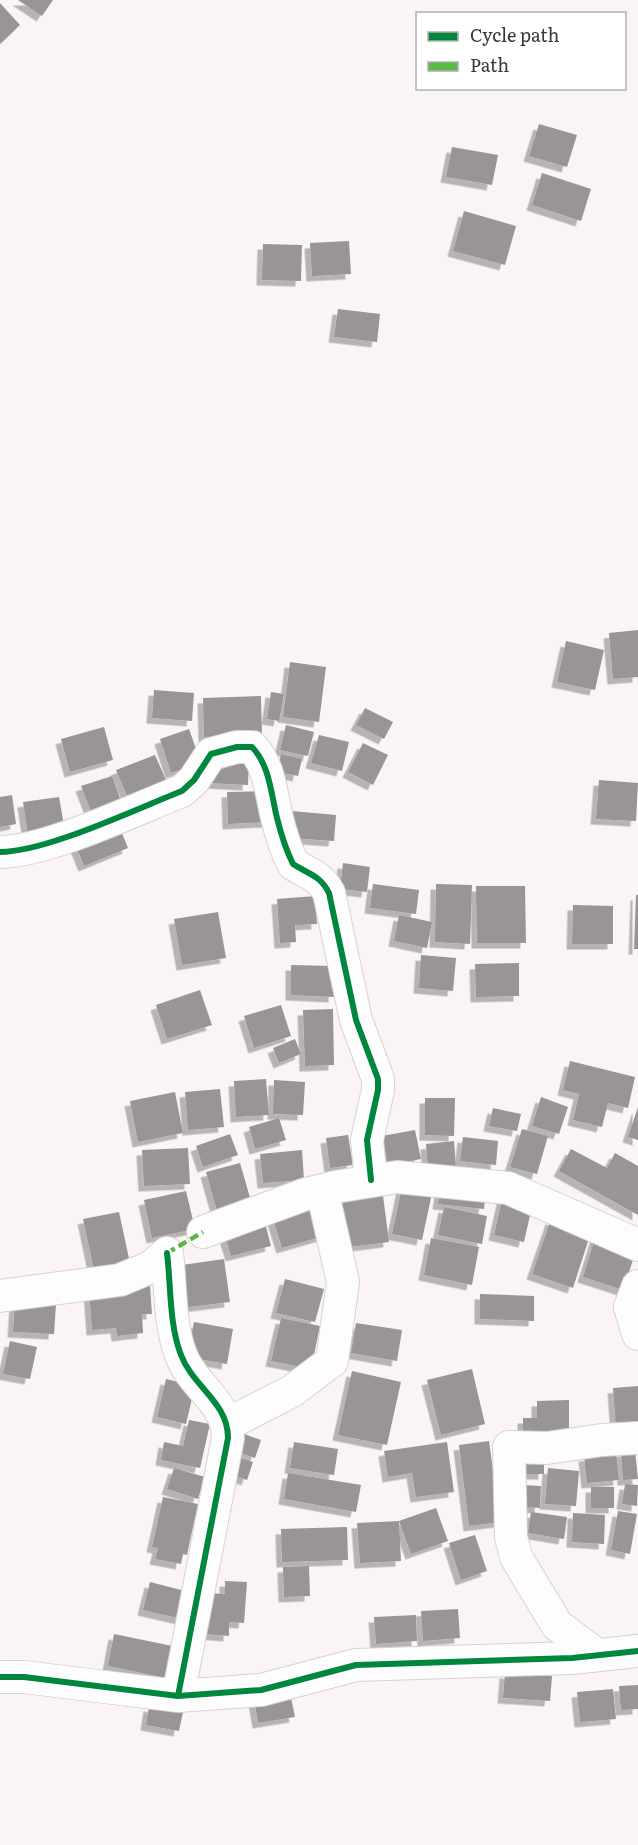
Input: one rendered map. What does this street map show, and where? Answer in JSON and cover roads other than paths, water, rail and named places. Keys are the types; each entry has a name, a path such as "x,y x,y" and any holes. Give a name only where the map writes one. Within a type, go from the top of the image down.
{"street":[{"path":"0,852 32,847 182,791 200,773 211,754 237,747 252,747 261,759 273,789 276,818 293,864 323,881 329,893 356,1020 378,1079 378,1090 367,1140 371,1180"},
{"path":"203,1232 322,1190 371,1180 397,1178 508,1188 638,1245"},
{"path":"228,1424 292,1391 332,1361 343,1282 322,1190"},
{"path":"0,1296 120,1280 151,1267 167,1253 180,1354 188,1371 220,1408 228,1424 228,1438 178,1696"},
{"path":"638,1286 630,1307 638,1334"},
{"path":"597,1655 557,1625 516,1557 510,1518 509,1447 547,1448 602,1440 638,1438"},
{"path":"0,1677 24,1677 178,1696 261,1690 356,1665 597,1655 638,1651"}]}
